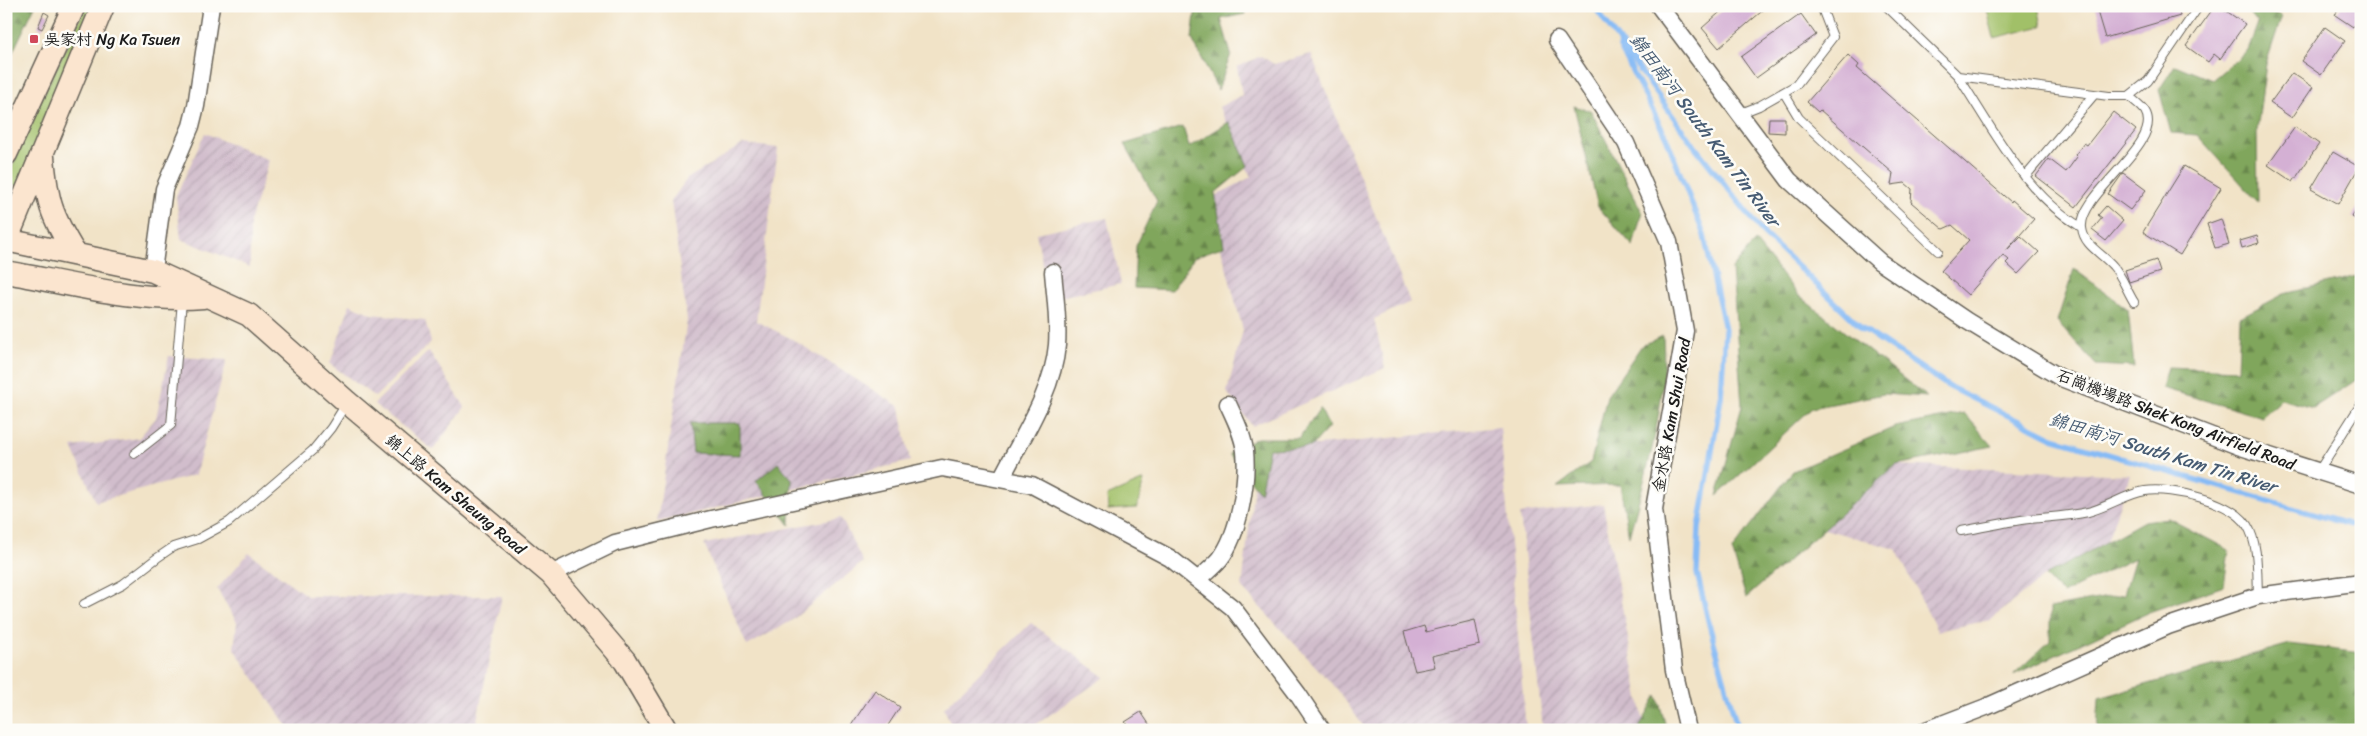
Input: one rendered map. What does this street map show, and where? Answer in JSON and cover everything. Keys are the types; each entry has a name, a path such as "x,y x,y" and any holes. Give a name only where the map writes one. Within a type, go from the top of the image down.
{"main road":[{"path":"6,154 74,6"},
{"path":"6,240 103,6"},
{"path":"42,152 46,195 51,212 75,254"},
{"name":"錦上路 Kam Sheung Road","path":"6,240 153,271 249,316 347,402 551,574 625,661 666,730"},
{"name":"錦上路 Kam Sheung Road","path":"6,272 112,291 182,299 208,297"}],"street":[{"path":"153,271 164,189 191,126 196,106 211,6"},
{"name":"石崗機場路 Shek Kong Airfield Road","path":"1659,6 1790,180 1880,262 1975,326 2061,378 2238,446 2361,485"},
{"name":"金水路 Kam Shui Road","path":"1557,40 1626,143 1669,242 1685,331 1654,509 1674,670 1688,730"},
{"path":"1001,479 1050,378 1057,346 1057,312 1053,272"},
{"path":"1198,580 1220,558 1233,533 1245,480 1245,450 1239,428 1228,404"},
{"path":"551,574 616,543 711,519 942,468 1032,485 1170,558 1232,608 1298,694 1322,730"},
{"path":"1926,730 1986,707 2168,626 2258,596 2361,582"}],"lane":[{"path":"1741,113 1796,86 1833,37 1821,6"},
{"path":"1886,6 1958,76 2025,177 2067,219 2082,227"},
{"path":"1958,76 2094,95 2128,96 2148,81 2199,6"},
{"path":"1784,93 1799,118 1938,251"},
{"path":"2025,177 2094,95"},
{"path":"2128,96 2146,112 2148,121 2142,141 2086,208 2082,227 2087,242 2113,266 2134,302"},
{"path":"134,454 171,425 182,299"},
{"path":"84,604 123,584 156,558 173,548 198,539 229,522 312,450 331,428 347,402"},
{"path":"2318,472 2361,404"},
{"path":"1961,532 2021,520 2087,512 2110,506 2126,497 2144,491 2164,490 2181,492 2210,501 2234,514 2246,524 2253,542 2258,596"}],"shaded area":[{"path":"1311,54 1410,302 1374,319 1385,368 1252,426 1227,392 1243,330 1208,200 1251,177 1219,107 1242,95 1237,67 1261,56 1274,64"},
{"path":"205,133 269,160 250,222 250,267 181,239 176,196"},
{"path":"743,144 778,148 756,321 792,339 900,407 910,461 657,522 687,320 671,201 687,179"},
{"path":"1107,218 1121,284 1050,299 1036,233"},
{"path":"350,304 372,314 425,320 431,342 375,397 330,364"},
{"path":"429,351 465,407 433,450 374,404"},
{"path":"169,356 227,360 195,475 96,502 72,447 139,438 156,418"},
{"path":"1500,427 1526,730 1366,730 1337,689 1242,588 1258,451"},
{"path":"1896,465 2130,475 2107,541 2045,576 1990,620 1937,631 1896,549 1824,529"},
{"path":"1603,504 1645,730 1543,730 1520,514"},
{"path":"841,518 863,562 791,621 747,646 704,544"},
{"path":"249,553 307,596 502,596 475,730 290,730 234,649 237,622 217,589"},
{"path":"1031,623 1105,677 1028,730 953,730 944,708"}],"green space":[{"path":"6,6 35,6 6,66"},
{"path":"86,6 94,6 18,186 6,182 34,114"},
{"path":"1196,6 1243,6 1245,14 1221,19 1231,54 1218,90 1192,39"},
{"path":"1986,6 2038,6 2042,26 1994,38"},
{"path":"2244,6 2259,6 2282,16 2266,64 2257,131 2258,202 2197,135 2171,133 2159,90 2175,65 2212,80 2248,50 2258,23"},
{"path":"1574,106 1591,111 1642,212 1633,246 1598,207"},
{"path":"1229,122 1248,166 1215,193 1224,246 1194,257 1172,290 1134,288 1136,246 1157,201 1125,144 1183,127 1189,147"},
{"path":"1755,241 1799,296 1927,397 1884,394 1812,408 1717,496 1742,406 1732,269"},
{"path":"2074,269 2128,309 2134,367 2096,365 2057,321"},
{"path":"2361,275 2361,377 2313,408 2281,399 2262,417 2162,388 2168,367 2238,370 2240,317 2284,294"},
{"path":"1663,336 1664,362 1659,413 1649,463 1629,537 1620,485 1557,487 1591,462 1607,396 1642,345"},
{"path":"1320,408 1329,427 1311,447 1269,449 1260,493 1229,454 1257,438 1299,438"},
{"path":"1964,413 1993,446 1896,465 1746,598 1732,550 1793,471 1895,427"},
{"path":"690,423 740,423 740,455 693,453"},
{"path":"778,463 792,479 790,525 756,481"},
{"path":"1144,480 1137,508 1108,510 1107,496"},
{"path":"2168,518 2229,550 2224,586 2149,612 2013,675 2050,641 2050,608 2124,594 2135,558 2062,594 2045,576 2144,521"},
{"path":"2290,644 2361,653 2361,730 2097,730 2099,698"},
{"path":"1657,695 1667,730 1638,730 1640,726"}],"building":[{"path":"1727,6 1768,6 1719,48 1702,28"},
{"path":"2103,6 2178,6 2180,16 2105,38 2096,8"},
{"path":"2215,6 2219,6 2245,24 2220,59 2214,54 2208,62 2186,46"},
{"path":"2341,6 2361,6 2361,16 2353,27 2335,15"},
{"path":"44,12 49,15 42,29 38,27"},
{"path":"1801,14 1816,35 1756,78 1741,57"},
{"path":"2325,27 2345,41 2321,75 2301,61"},
{"path":"1848,55 1859,65 1857,68 2011,202 2012,200 2034,219 2005,252 2021,236 2039,252 2018,274 2006,263 2009,260 2003,255 1968,295 1941,271 1969,240 1952,225 1943,229 1911,202 1912,189 1905,183 1891,185 1893,173 1820,110 1818,112 1807,102"},
{"path":"2292,73 2313,87 2292,118 2270,103"},
{"path":"2113,112 2136,130 2076,207 2036,176 2049,159 2066,172 2084,143 2087,145"},
{"path":"1769,118 1785,118 1785,133 1768,132"},
{"path":"2295,127 2319,144 2293,182 2268,165"},
{"path":"2333,152 2359,167 2338,204 2311,189"},
{"path":"2184,166 2221,188 2180,255 2143,232"},
{"path":"2123,173 2146,190 2130,210 2108,194"},
{"path":"2361,202 2361,222 2352,217"},
{"path":"2106,206 2123,221 2106,241 2092,230 2102,218 2098,215"},
{"path":"2221,219 2229,244 2215,248 2207,224"},
{"path":"2257,236 2259,243 2242,248 2240,241"},
{"path":"2156,260 2160,272 2129,282 2125,270"},
{"path":"1475,620 1480,645 1432,656 1435,667 1415,671 1404,632 1424,626 1426,632"},
{"path":"875,690 900,707 885,730 848,730"},
{"path":"1141,712 1153,730 1131,730 1125,722"}],"waterway":[{"name":"錦田南河 South Kam Tin River","path":"1594,6 1692,143 1764,234 1862,328 1948,386 2053,438 2361,528"},
{"path":"1620,47 1666,137 1704,235 1725,329 1721,398 1699,528 1697,573 1738,730"}],"place":[{"name":"吳家村 Ng Ka Tsuen","path":"34,39"}]}
